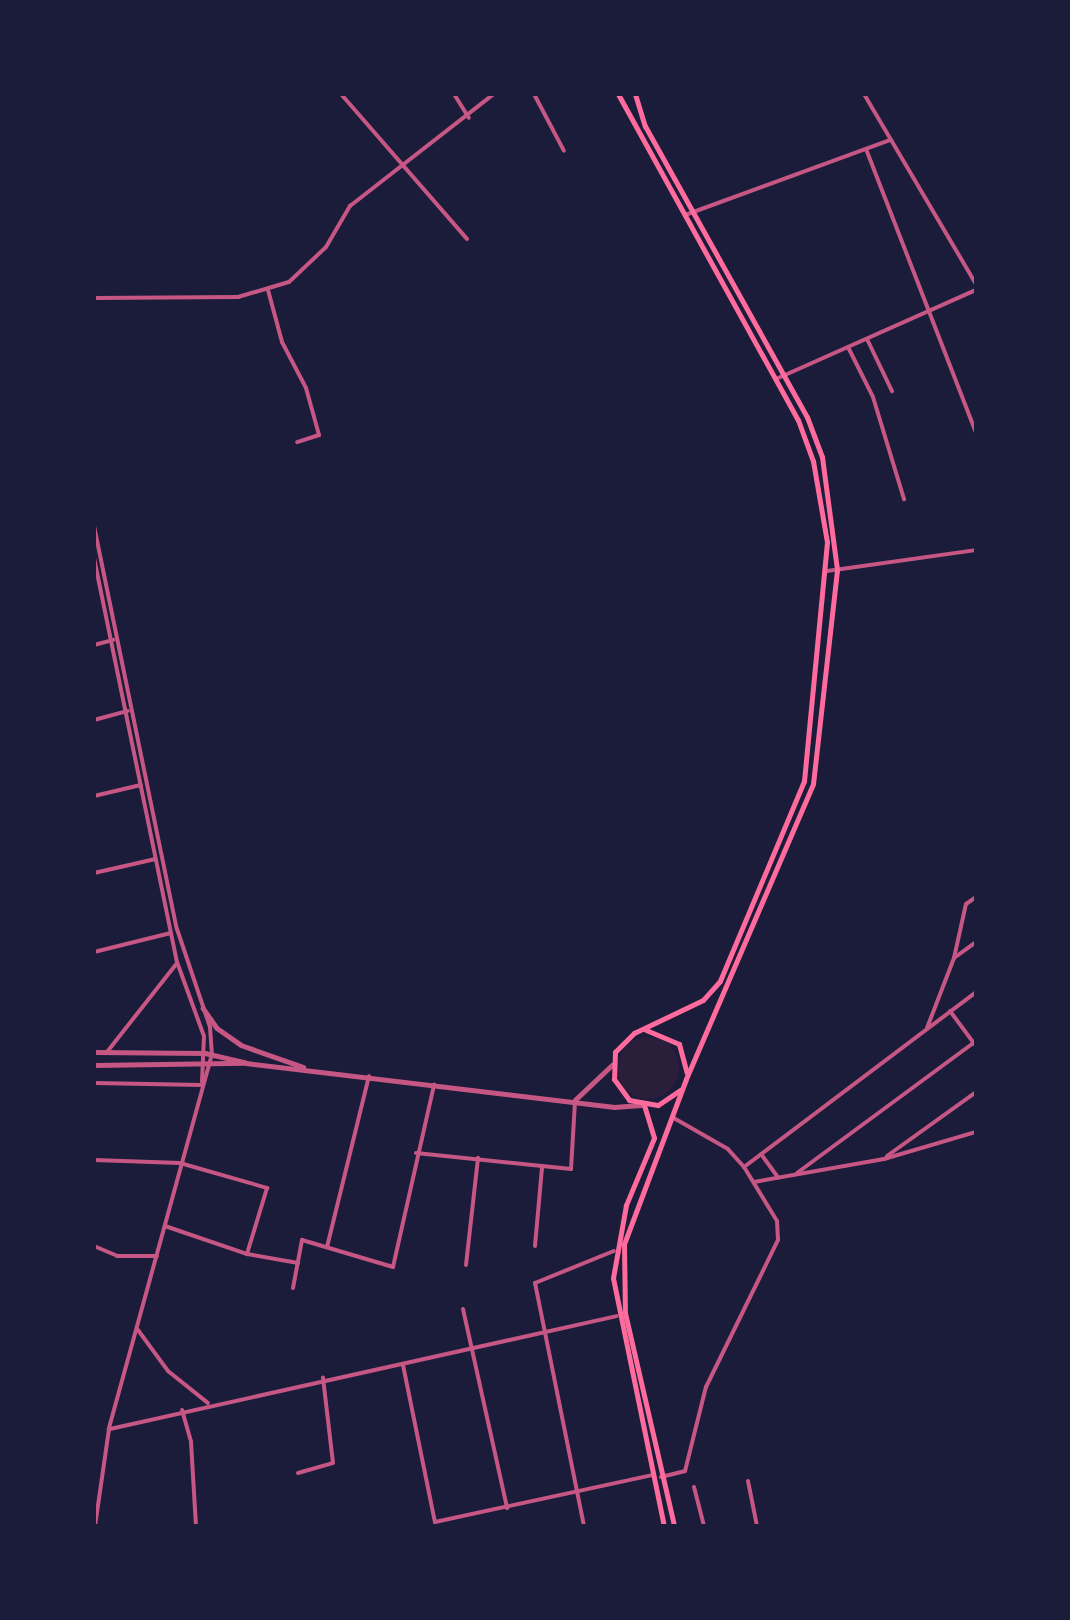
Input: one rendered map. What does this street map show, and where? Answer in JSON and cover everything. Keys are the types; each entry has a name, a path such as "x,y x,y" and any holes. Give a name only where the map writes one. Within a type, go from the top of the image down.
{"main road":[{"path":"618,94 776,379 813,461 827,571 804,782 720,981 703,1000 623,1041 612,1065 620,1090 643,1105 654,1138 626,1205 614,1251 617,1316 664,1526"},
{"path":"634,94 645,126 786,375 822,457 837,570 813,784 686,1079 633,1210 621,1283 661,1477 674,1526"},
{"path":"643,1105 670,1100 686,1079 679,1044 646,1030"}],"street":[{"path":"341,94 402,167 467,239"},
{"path":"454,94 469,118"},
{"path":"94,298 238,297 268,290 310,267 350,206 469,118 494,94"},
{"path":"534,94 564,151"},
{"path":"864,95 975,284"},
{"path":"685,215 890,140"},
{"path":"866,149 975,432"},
{"path":"268,290 282,342 306,387 319,435 297,442"},
{"path":"776,379 975,290"},
{"path":"867,339 892,391"},
{"path":"848,347 877,406 904,499"},
{"path":"94,526 177,929 203,1008 212,1054 211,1065 202,1085 180,1162 138,1330 109,1429 100,1472 95,1526"},
{"path":"827,571 975,550"},
{"path":"94,558 128,711 155,859 177,962 202,1026 205,1053 202,1085"},
{"path":"94,645 112,640"},
{"path":"94,720 128,711"},
{"path":"94,796 141,785"},
{"path":"94,873 155,859"},
{"path":"926,1029 954,958 966,904 975,897"},
{"path":"94,952 171,933"},
{"path":"954,958 975,942"},
{"path":"107,1052 177,962"},
{"path":"744,1167 975,992"},
{"path":"203,1008 217,1028 241,1045 311,1069"},
{"path":"797,1173 975,1043 950,1011"},
{"path":"94,1052 205,1053 246,1063"},
{"path":"94,1065 246,1063 575,1101 643,1105"},
{"path":"416,1153 571,1169 575,1101 612,1065"},
{"path":"327,1247 369,1076"},
{"path":"94,1083 202,1085"},
{"path":"293,1288 302,1240 393,1267 416,1153 434,1084"},
{"path":"884,1159 975,1092"},
{"path":"661,1477 685,1471 706,1387 778,1240 777,1221 744,1167 728,1149 672,1117"},
{"path":"754,1182 884,1159 975,1132"},
{"path":"760,1154 778,1177"},
{"path":"466,1265 478,1158"},
{"path":"94,1160 180,1162 267,1188 248,1254"},
{"path":"535,1246 543,1167"},
{"path":"165,1226 248,1254 298,1263"},
{"path":"94,1245 117,1256 157,1256"},
{"path":"584,1526 535,1283 614,1251"},
{"path":"463,1309 474,1350 507,1508"},
{"path":"109,1429 209,1403 323,1378 403,1365 474,1350 617,1316"},
{"path":"138,1330 168,1371 209,1403"},
{"path":"403,1365 435,1522 652,1475"},
{"path":"298,1473 333,1462 323,1378"},
{"path":"182,1410 191,1442 195,1526"},
{"path":"94,1473 100,1472"},
{"path":"748,1481 757,1526"},
{"path":"694,1486 704,1526"}],"shaded area":[{"path":"648,1037 670,1046 679,1068 670,1090 648,1099 626,1090 617,1068 626,1046"}]}
